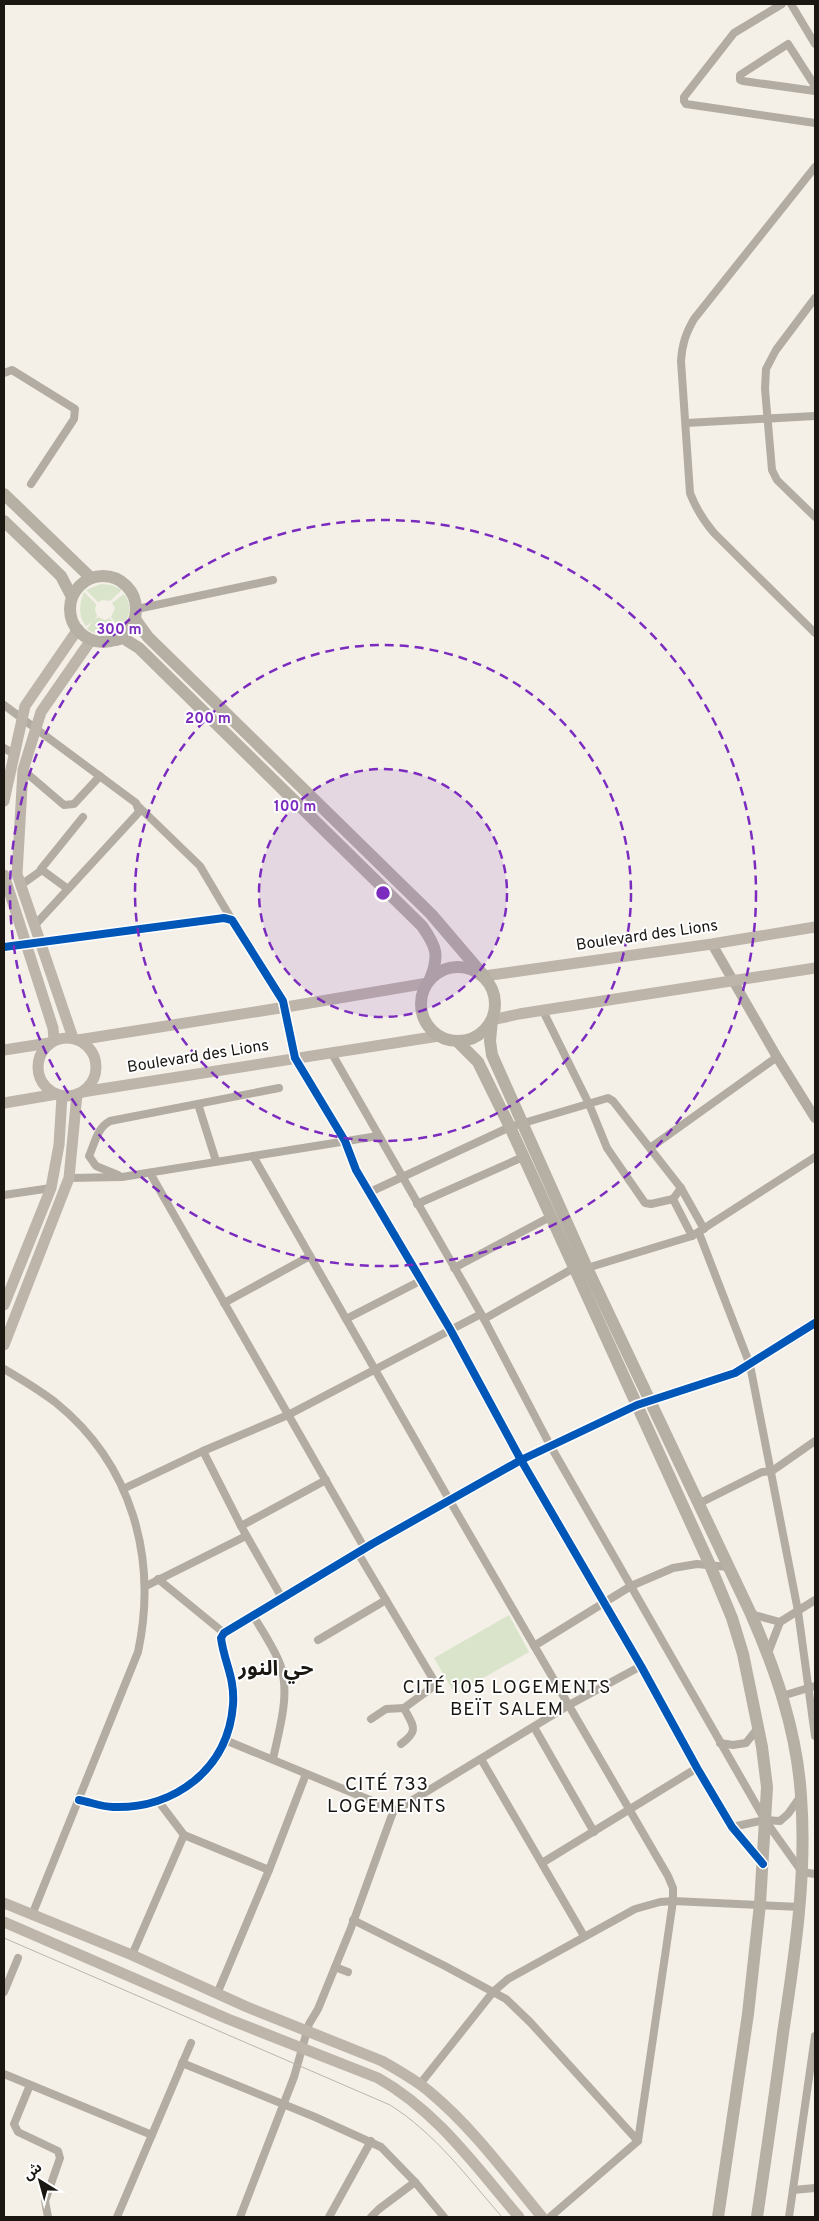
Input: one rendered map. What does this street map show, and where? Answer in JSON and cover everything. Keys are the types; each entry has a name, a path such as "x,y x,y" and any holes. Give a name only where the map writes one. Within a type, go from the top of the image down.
{"main road":[{"path":"4,494 91,578"},
{"path":"4,521 60,576 72,597"},
{"path":"581,1268 550,1217 510,1127 478,1062 457,1041 439,1036 426,1023 423,1015 422,997 436,964 436,948 422,926 139,648 123,638 107,642 91,640 78,630 70,614 72,597 83,582 100,575 118,578 132,591 136,614 148,637 431,914 489,982 495,997 496,1005 490,1041 492,1055 523,1125 581,1268 643,1403 737,1633 758,1728 767,1787 760,1904 748,2014 718,2217"},
{"path":"116,640 131,628 136,614"},
{"path":"4,798 25,706 78,630"},
{"path":"4,1103 79,1093 93,1080 96,1065 91,1050 76,1039 39,943 17,874 23,770 41,712 91,640"},
{"path":"4,875 53,1028 52,1042 42,1052 38,1068 43,1084 59,1095"},
{"name":"Boulevard des Lions","path":"484,976 712,944 815,927"},
{"path":"4,1050 52,1042 63,1038 76,1039 286,1007 429,981 444,969 461,966 477,971 484,976"},
{"path":"457,1041 477,1036 492,1020 815,968"},
{"name":"Boulevard des Lions","path":"79,1093 439,1036"},
{"path":"4,1345 69,1178 79,1093"},
{"path":"4,1305 51,1188 61,1130 59,1095"},
{"path":"643,1403 698,1504 768,1653 782,1696 794,1746 801,1794 802,1872 800,1907 757,2217"},
{"path":"4,1903 132,1955 217,1994 382,2061 420,2084 461,2121 542,2217"},
{"path":"4,1922 301,2049 378,2078 407,2095 445,2131 519,2217"}],"street":[{"path":"782,4 734,34 684,97 684,101 686,104 815,122"},
{"path":"791,4 815,44"},
{"path":"815,86 788,44 740,75 740,80 743,81 815,91"},
{"path":"815,167 694,319 681,346 680,361 690,493 703,520 815,633"},
{"path":"815,298 770,359 764,378 772,470 777,480 815,517"},
{"path":"4,373 12,370 75,409 74,419 31,484"},
{"path":"686,423 815,416"},
{"path":"136,614 272,580"},
{"path":"4,704 138,806 200,866 286,1007 296,1058 345,1141 356,1170 450,1329 521,1460 697,1768 732,1827 763,1864"},
{"path":"4,748 14,754"},
{"path":"23,770 64,805 69,806 74,804 100,776"},
{"path":"34,926 139,812 138,806"},
{"path":"21,886 41,870 83,817"},
{"path":"41,870 68,889"},
{"path":"4,947 224,918 232,920"},
{"path":"712,944 777,1057 815,1118"},
{"path":"543,1011 589,1104 607,1148 645,1203 650,1204 673,1200 681,1188"},
{"path":"331,1052 482,1317 550,1445 765,1820 802,1872 815,1874"},
{"path":"650,1148 777,1057"},
{"path":"122,1177 96,1166 90,1156 100,1128 104,1124 110,1121 279,1088"},
{"path":"370,1192 510,1127 523,1125 608,1098 613,1101 681,1188 750,1365 772,1471 812,1687 815,1736"},
{"path":"198,1104 216,1161"},
{"path":"69,1178 122,1177 378,1136"},
{"path":"253,1156 671,1882 673,1901 638,2141 550,2217"},
{"path":"417,1204 523,1157"},
{"path":"123,1489 288,1414 450,1329 482,1317 581,1268 698,1233 815,1157"},
{"path":"150,1173 326,1480 386,1600 433,1679 430,1689 404,1708 386,1710 371,1719"},
{"path":"4,1195 51,1188"},
{"path":"673,1200 698,1233"},
{"path":"454,1268 550,1217"},
{"path":"224,1303 310,1256"},
{"path":"346,1319 422,1280"},
{"path":"79,1800 111,1807 137,1806 159,1802 188,1787 209,1768 229,1731 233,1704 232,1676 221,1638 224,1633 521,1460 643,1403 735,1373 815,1323"},
{"path":"4,1369 54,1402 75,1421 96,1446 123,1489 138,1530 146,1586 143,1631 138,1652 32,1915"},
{"path":"698,1504 762,1472 772,1471 815,1442"},
{"path":"203,1451 246,1536 282,1598"},
{"path":"241,1526 326,1480"},
{"path":"146,1586 246,1536"},
{"path":"534,1646 631,1586 673,1568 685,1565 728,1567"},
{"path":"158,1579 224,1633"},
{"path":"318,1640 386,1600"},
{"path":"768,1653 780,1622 815,1600"},
{"path":"751,1614 780,1622"},
{"path":"254,1617 280,1664 284,1684 281,1719 273,1759"},
{"path":"240,2217 297,2070 307,2030 335,1966 393,1812 569,1705 640,1666"},
{"path":"782,1696 812,1687"},
{"path":"401,1744 414,1731 414,1726 404,1708"},
{"path":"534,1727 594,1832"},
{"path":"720,1743 746,1744 758,1728"},
{"path":"224,1740 382,1804 393,1812"},
{"path":"481,1759 584,1936"},
{"path":"542,1863 697,1768"},
{"path":"217,1994 270,1870 306,1774"},
{"path":"732,1827 765,1820 777,1821 785,1818 801,1794"},
{"path":"159,1802 184,1834 270,1870"},
{"path":"132,1955 184,1834"},
{"path":"420,2084 493,1992 508,1979 584,1936 635,1910 660,1902 673,1901 800,1907"},
{"path":"353,1920 506,1999 530,2022 638,2141"},
{"path":"4,1992 18,1958"},
{"path":"335,1966 348,1972"},
{"path":"790,2217 815,2036"},
{"path":"117,2217 191,2043"},
{"path":"182,2062 371,2141 381,2147 415,2182 444,2217"},
{"path":"4,2074 152,2135"},
{"path":"30,2085 14,2124 18,2132 58,2152 60,2158 45,2201 48,2217"},
{"path":"329,2217 371,2141"},
{"path":"371,2217 378,2209 415,2182"},
{"path":"793,2190 815,2188"}],"green space":[{"path":"101,584 112,585 122,590 110,601 103,600 98,602 86,590"},
{"path":"84,592 96,604 97,616 94,620 98,617 105,620 110,618 118,631 97,634 87,629 92,622 86,626 83,622 80,605"},
{"path":"124,594 129,603 129,612 126,621 120,629 111,617 115,608 112,603"},
{"path":"509,1615 529,1652 455,1694 434,1658"}],"tram line":[{"path":"4,1938 390,2105 422,2129 502,2217"}],"cycle path":[{"path":"4,947 224,918 232,920 283,1001 295,1058 345,1141 356,1170 450,1329 521,1460 641,1666 697,1768 732,1827 763,1864"},
{"path":"79,1800 113,1807 136,1806 157,1801 177,1792 194,1781 209,1766 221,1748 229,1728 233,1705 231,1678 222,1647 221,1638 224,1633 372,1544 521,1460 637,1405 735,1373 815,1323"}],"district":[{"name":"حي النور","path":"276,1669"},
{"name":"CITÉ 105 LOGEMENTS BEÏT SALEM","path":"507,1699"},
{"name":"CITÉ 733 LOGEMENTS","path":"387,1796"}]}
